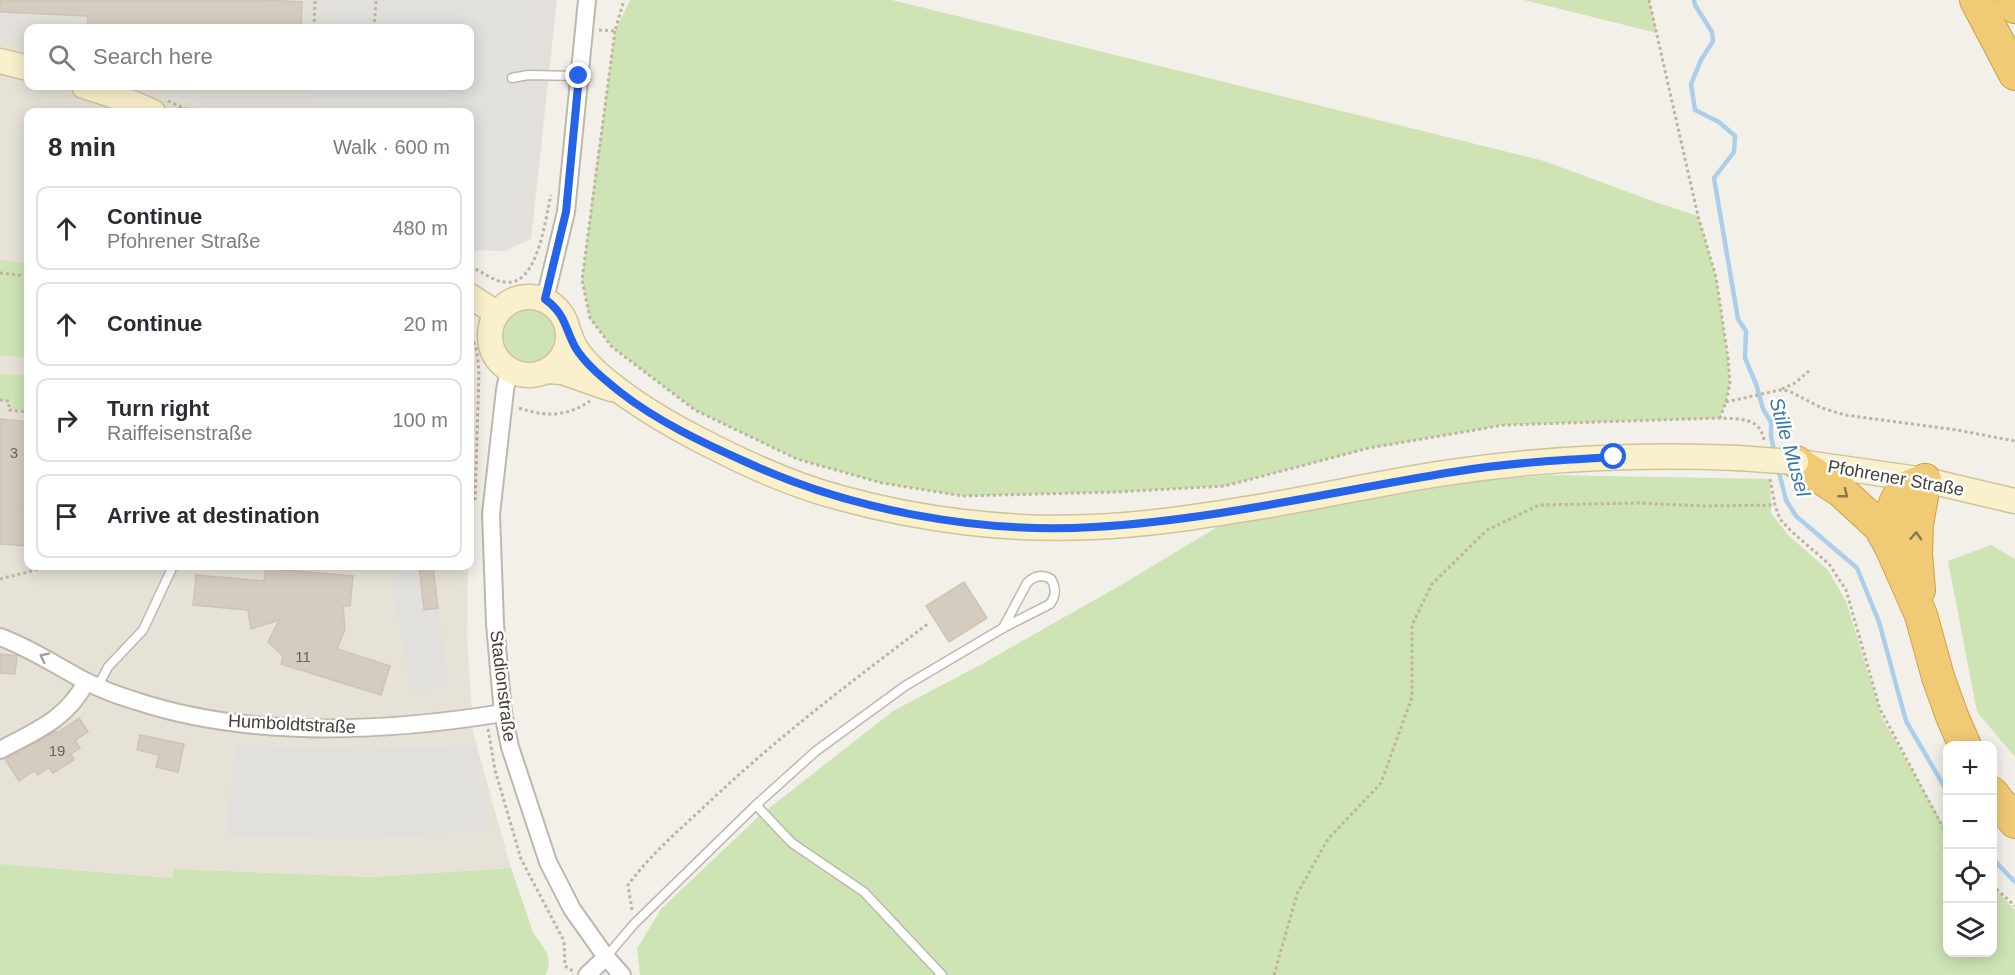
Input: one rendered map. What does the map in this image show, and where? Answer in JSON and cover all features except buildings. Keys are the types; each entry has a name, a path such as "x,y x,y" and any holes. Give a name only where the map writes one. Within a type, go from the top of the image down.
{"highway":[{"path":"1976,0 2015,74"},
{"path":"2011,0 2015,7"},
{"path":"1783,470 1841,491 1880,527 1921,615 1938,677 1963,741"},
{"path":"1891,547 1890,520 1897,501 1905,488 1925,480"},
{"path":"1921,615 1916,553 1917,524 1925,480"},
{"path":"1994,795 2015,822"}],"main road":[{"path":"0,61 24,67"},
{"path":"96,90 144,108"},
{"path":"528,297 545,299 563,316 568,330 568,342 557,364 547,371 534,375 521,375 509,370 499,362 492,351 490,332 496,314 505,304 528,297"},
{"path":"474,299 496,314"},
{"name":"Pfohrener Straße","path":"568,330 576,349 613,389"},
{"name":"Pfohrener Straße","path":"547,371 562,372 613,389 690,435 735,458 801,485 881,508 944,519 1008,526 1093,527 1167,520 1259,507 1455,471 1614,457 1737,458 1783,470 1925,480 2015,501"}],"street":[{"path":"545,299 566,212 587,0"},
{"name":"Stadionstraße","path":"509,370 491,513 495,624 503,712 510,747 548,862 572,909 606,957 622,975"},
{"name":"Humboldtstraße","path":"0,637 48,659 92,684 135,701 164,710 213,720 305,727 366,727 436,723 503,712"},
{"path":"0,750 49,724 66,711 92,684"},
{"path":"587,975 606,957"}],"lane":[{"path":"512,78 528,75 579,76"},
{"path":"92,684 143,630 171,570"},
{"path":"606,957 634,924 756,805 816,751 905,686 1003,628 1050,604 1055,590 1051,579 1038,576 1027,583 1003,628"},
{"path":"756,805 792,843 864,892 942,975"}],"path":[{"path":"314,24 315,0"},
{"path":"374,24 376,0"},
{"path":"624,0 615,31 582,280 590,318 612,347 695,410 797,459 882,483 963,496 1115,492 1225,486 1369,448 1504,425 1745,419 1757,424 1763,433 1765,444"},
{"path":"1649,0 1698,216 1716,277 1730,383 1720,418"},
{"path":"585,29 615,31"},
{"path":"474,269 504,282 518,281 530,270 536,255 551,193"},
{"path":"0,273 24,276"},
{"path":"1726,402 1780,390 1794,383 1810,370"},
{"path":"503,404 540,414 562,413 578,409 613,389"},
{"path":"1780,390 1845,415 1957,430 2015,441"},
{"path":"0,400 9,401 9,410 24,412"},
{"path":"1783,470 1774,505 1780,519 1829,564 1846,590 1880,709 1943,829"},
{"path":"1274,975 1297,894 1328,839 1381,783 1412,697 1412,625 1432,584 1487,530 1539,505 1638,503 1705,506 1774,505"},
{"path":"0,579 36,570"},
{"path":"634,924 628,885 644,863 725,786 809,714 929,622"},
{"path":"486,715 495,771 521,859 564,941 564,966 579,975"},
{"path":"1997,890 2015,906"}],"shaded area":[{"path":"0,0 557,0 531,239 505,251 474,250 474,108 209,108 171,90 474,90 474,24 24,24 24,46 0,40"},
{"path":"333,0 537,0 525,223 505,246 474,248 474,108 314,108 315,90 474,90 474,24 332,24"},
{"path":"0,40 24,46 24,90 171,90 209,108 24,108 24,570 468,570 467,635 473,732 511,868 372,877 174,869 172,878 0,864"},
{"path":"389,570 418,570 423,611 438,609 449,685 412,692"},
{"path":"236,745 365,750 477,745 479,790 486,789 490,829 365,839 226,835"}],"green space":[{"path":"630,0 892,0 1544,161 1698,216 1716,277 1728,358 1730,383 1720,418 1504,425 1369,448 1225,486 1115,492 963,496 882,483 797,459 695,410 612,347 590,318 582,280 593,190 615,31"},
{"path":"1524,0 1649,0 1657,33"},
{"path":"0,260 24,263 24,358 0,355"},
{"path":"529,301 542,304 553,311 560,322 563,335 560,348 553,359 542,366 529,369 516,366 505,359 498,348 495,335 498,322 505,311 516,304"},
{"path":"0,374 24,375 24,410 12,409 12,402 0,401"},
{"path":"1551,475 1770,479 1771,513 1788,535 1828,570 1846,601 1882,718 1943,824 1943,957 1997,957 1997,891 2015,910 2015,975 640,975 637,949 661,909 759,816 893,711 980,665 1121,585 1219,526 1476,481"},
{"path":"1991,545 2015,559 2015,757 1977,712 1948,561"},
{"path":"0,864 172,878 174,869 372,877 511,868 533,932 547,953 549,965 546,975 0,975"}],"waterway":[{"name":"Stille Musel","path":"1694,0 1712,32 1713,41 1701,60 1691,84 1695,110 1719,122 1735,136 1734,152 1714,178 1738,319 1746,331 1745,358 1763,409 1771,422 1771,437 1775,454"},
{"name":"Stille Musel","path":"1778,468 1786,500 1796,516 1857,568 1879,622 1906,721 1943,784"},
{"name":"Stille Musel","path":"1997,863 2015,882"}],"route":[{"path":"579,76 566,212 545,299 554,305 563,316 576,349 588,363 621,392 690,435 763,470 801,485 840,498 923,516 1008,526 1093,527 1177,519 1259,507 1455,471 1614,457"}]}
